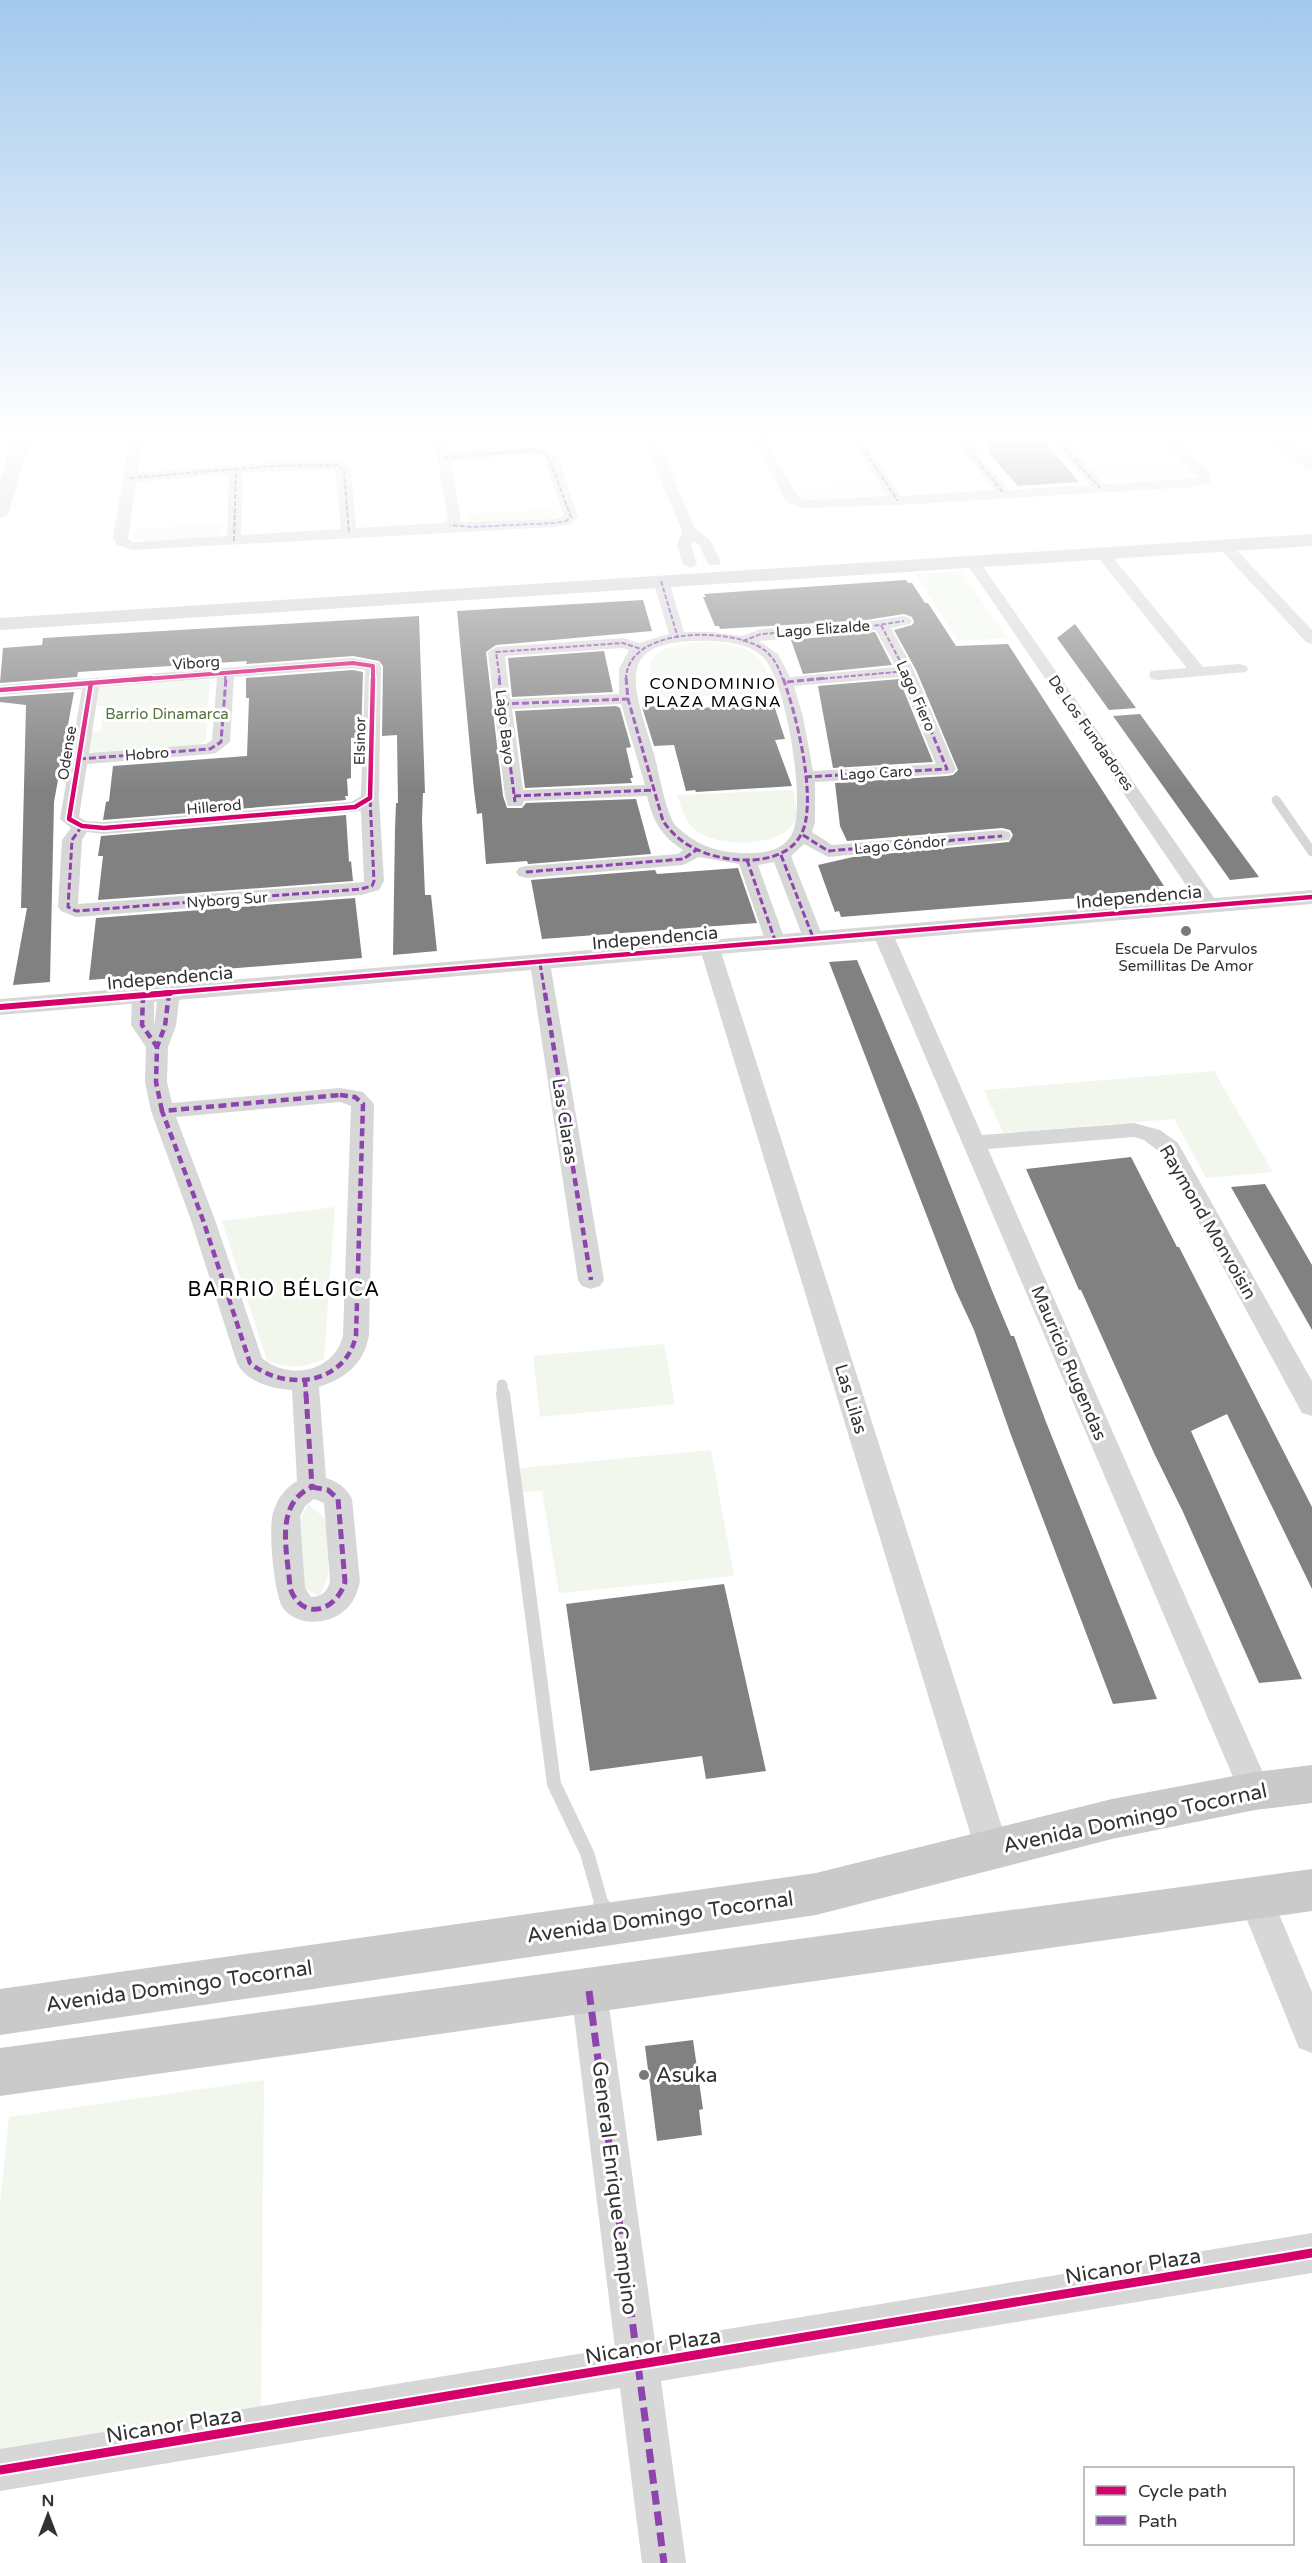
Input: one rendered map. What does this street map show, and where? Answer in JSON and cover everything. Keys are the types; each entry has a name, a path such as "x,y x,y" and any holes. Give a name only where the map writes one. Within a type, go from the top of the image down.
{"main road":[{"path":"0,624 581,578 714,562 905,553"},
{"path":"0,608 581,578 661,581 1092,553"},
{"name":"Avenida Domingo Tocornal","path":"0,2012 816,1894 1113,1819 1255,1791 1312,1784"},
{"path":"0,2072 1312,1890"}],"street":[{"path":"686,553 690,564"},
{"path":"710,553 714,562"},
{"path":"1101,553 1199,672"},
{"path":"1231,553 1312,639"},
{"name":"De Los Fundadores","path":"972,561 1210,906"},
{"path":"661,581 678,638"},
{"name":"Lago Elizalde","path":"743,641 761,634 881,625 904,621"},
{"name":"Lago Fiero","path":"881,625 906,671 947,769"},
{"path":"718,637 743,641 760,648 772,657 787,682 805,777 808,809 802,835 781,855 763,860 719,857 698,849 677,838 663,820 628,699 626,678 628,663 641,649 678,638 718,637"},
{"name":"Lago Bayo","path":"641,649 623,643 496,652 514,799 655,790"},
{"name":"Viborg","path":"0,690 353,663 373,666"},
{"name":"Elsinor","path":"373,666 363,802 374,881"},
{"path":"1157,675 1239,669"},
{"path":"787,682 906,671"},
{"name":"Hobro","path":"79,759 214,747 221,742 226,673"},
{"name":"Viborg","path":"0,682 20,689"},
{"name":"Odense","path":"79,825 69,819 91,683"},
{"path":"502,704 628,699"},
{"name":"Lago Caro","path":"805,777 947,769"},
{"name":"Hillerod","path":"79,825 104,828 363,802"},
{"name":"Nyborg Sur","path":"79,825 72,840 68,907 76,911 361,889 372,886 374,881"},
{"name":"Lago Cóndor","path":"802,835 828,851 1002,835"},
{"path":"526,872 683,859 698,849"},
{"path":"781,855 814,940"},
{"path":"747,860 776,943"},
{"name":"Independencia","path":"0,1007 1312,897"},
{"name":"Mauricio Rugendas","path":"883,934 1255,1791"},
{"name":"Las Lilas","path":"710,948 992,1849"},
{"name":"Las Claras","path":"540,963 591,1280"},
{"path":"162,1112 340,1095 355,1097 363,1104 355,1342 345,1362 321,1376 279,1380 257,1371 250,1363 203,1220 162,1112 156,1082 157,1047 165,1026 169,993"},
{"path":"143,995 142,1025 157,1047"},
{"name":"Raymond Monvoisin","path":"974,1143 1134,1130 1160,1138 1170,1148 1312,1406"},
{"path":"305,1379 312,1487"},
{"path":"1255,1898 1312,2035"},
{"name":"General Enrique Campino","path":"590,1991 664,2563"},
{"name":"Nicanor Plaza","path":"0,2470 1312,2253"}],"lane":[{"path":"1276,800 1312,852"},
{"path":"502,1385 554,1784 560,1803 571,1819 591,1864 606,1924"}],"green space":[{"path":"961,571 1007,638 958,641 915,574"},
{"path":"709,642 735,645 753,653 765,668 773,693 657,698 650,670 657,654 672,646"},
{"name":"Barrio Dinamarca","path":"210,678 206,740 199,745 91,752 87,750 89,733 101,731 104,706 93,706 98,686"},
{"path":"793,790 797,814 795,821 776,837 746,843 730,842 702,835 687,821 677,795"},
{"path":"1214,1071 1273,1172 1206,1178 1174,1119 1003,1133 984,1090"},
{"path":"335,1207 324,1359 296,1366 267,1361 222,1221"},
{"path":"664,1344 675,1404 540,1417 533,1356"},
{"path":"711,1450 734,1576 559,1593 542,1491 522,1492 520,1468"},
{"path":"308,1504 327,1520 328,1576 320,1597 301,1586 298,1525"},
{"path":"264,2080 261,2409 0,2453 0,2204 9,2117"}],"building":[{"path":"906,580 912,583 925,603 928,603 956,646 1008,644 1164,886 1157,886 1159,889 1101,894 1102,896 841,917 839,911 835,912 818,865 853,857 1009,842 1013,835 1010,830 1002,828 847,841 840,826 835,783 947,776 953,775 958,770 916,670 894,630 912,625 914,622 912,617 904,614 866,620 720,629 719,626 715,626 703,597 706,597 704,594"},
{"path":"643,600 652,631 496,645 486,652 503,796 507,808 522,808 526,803 636,799 651,854 528,864 527,861 486,864 482,813 477,814 474,790 457,611"},
{"path":"419,616 425,793 423,793 422,821 425,895 431,895 437,951 393,955 395,829 396,803 398,803 397,735 382,736 383,666 379,661 353,656 246,664 247,661 78,672 77,677 0,683 3,648 42,645 43,638"},
{"path":"1075,624 1136,708 1109,710 1057,638"},
{"path":"875,632 892,665 803,674 791,640"},
{"path":"604,651 613,692 512,697 508,658"},
{"path":"353,670 363,672 361,737 351,738 351,778 347,779 348,796 345,796 346,800 103,820 106,802 109,801 113,766 247,756 249,698 246,698 246,678"},
{"path":"899,679 933,762 833,768 818,686"},
{"path":"74,692 54,802 50,982 13,985 27,908 21,908 26,705 0,702 0,697"},
{"path":"772,699 785,739 775,740 792,786 686,791 674,745 654,746 642,707 693,704 694,708 744,706 743,701"},
{"path":"616,706 620,708 631,747 626,748 633,778 630,778 632,783 525,788 515,711"},
{"path":"1140,714 1259,877 1230,880 1113,716"},
{"path":"346,815 349,862 351,861 353,881 98,900 103,856 98,856 101,836"},
{"path":"738,868 757,923 542,939 531,880 655,870 657,874"},
{"path":"355,898 362,958 89,980 96,918"},
{"path":"857,960 918,1104 993,1293 1011,1336 1014,1336 1157,1699 1113,1704 1011,1435 974,1330 955,1289 829,962"},
{"path":"1131,1157 1312,1507 1312,1589 1227,1414 1191,1431 1302,1679 1259,1683 1026,1169"},
{"path":"1265,1184 1312,1265 1312,1330 1231,1187"},
{"path":"724,1584 766,1771 706,1779 702,1756 590,1771 566,1604"},
{"path":"693,2040 703,2109 699,2110 702,2135 657,2141 645,2046"}],"marked path":[{"path":"661,581 678,638"},
{"path":"743,641 761,634 866,627 904,621"},
{"path":"805,777 947,769 906,671 881,625"},
{"path":"691,636 712,636 745,641 764,650 772,657 780,670 788,691 801,746 807,801 806,822 801,836 786,851 777,855 759,859 728,858 700,851 682,841 668,829 660,814 649,767 628,699 626,673 632,657 646,646 664,640 691,636"},
{"path":"515,802 496,652 623,643 641,649"},
{"path":"787,682 906,671"},
{"path":"79,759 210,749 221,742 226,673"},
{"path":"502,704 628,699"},
{"path":"514,796 655,790"},
{"path":"82,826 72,840 68,907 76,911 361,889 372,886 374,881 370,798"},
{"path":"803,835 828,851 1002,836"},
{"path":"526,872 683,859 698,849"},
{"path":"781,855 814,940"},
{"path":"747,860 776,943"},
{"path":"540,963 591,1280"},
{"path":"162,1111 340,1095 355,1097 363,1104 357,1331 350,1354 335,1369 323,1375 297,1381 271,1377 250,1363 203,1220 162,1111 156,1082 157,1047 165,1026 169,993"},
{"path":"143,995 142,1025 157,1047"},
{"path":"305,1379 312,1487"},
{"path":"312,1487 328,1490 338,1499 345,1582 342,1593 336,1601 318,1609 300,1606 294,1599 290,1588 286,1517 294,1498 312,1487"},
{"path":"589,1991 664,2563"}],"cycle path":[{"path":"0,690 353,663 373,666 370,798 355,807 104,828 82,826 69,819 91,683"},
{"path":"0,1007 1312,897"},
{"path":"0,2470 1312,2253"}],"place":[{"name":"Escuela De Parvulos Semillitas De Amor","path":"1186,931"},
{"name":"Asuka","path":"644,2075"}],"district":[{"name":"CONDOMINIO PLAZA MAGNA","path":"713,692"},
{"name":"BARRIO BÉLGICA","path":"284,1289"}]}
